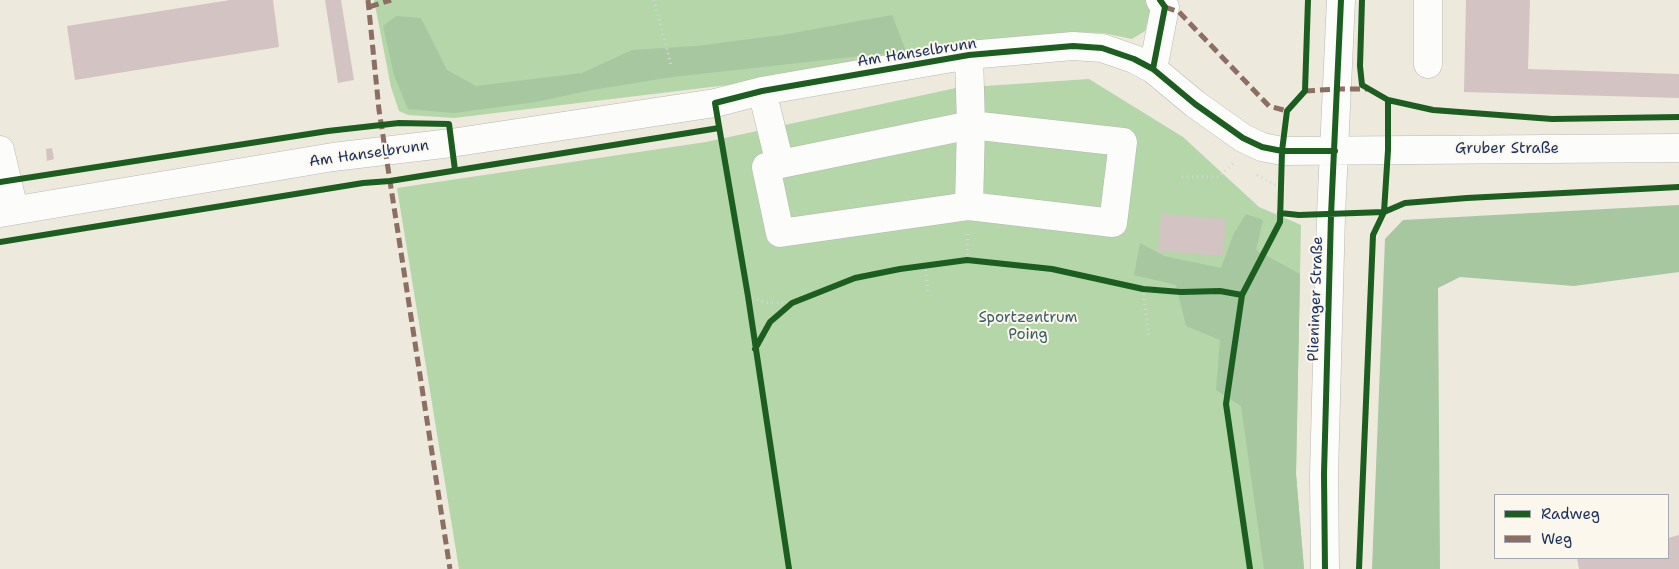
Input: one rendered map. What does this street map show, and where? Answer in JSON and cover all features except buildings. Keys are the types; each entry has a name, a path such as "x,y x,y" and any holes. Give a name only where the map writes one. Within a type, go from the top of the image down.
{"street":[{"path":"1153,69 1165,7 1160,0"},
{"name":"Plieninger Straße","path":"1325,569 1324,474 1334,151 1341,0"},
{"path":"1428,0 1428,64"},
{"name":"Am Hanselbrunn","path":"7,211 333,157 452,143 715,103 762,92 969,56 1072,46 1102,48 1134,59 1153,69 1195,104 1249,141 1262,147 1282,151 1334,151"},
{"path":"969,56 971,125 969,206"},
{"path":"762,92 780,164"},
{"path":"971,125 1123,142 1113,223 969,206 780,233 766,167 780,164 971,125"},
{"name":"Gruber Straße","path":"1334,151 1679,148"},
{"path":"0,150 7,211"}],"path":[{"path":"654,0 671,65"},
{"path":"1182,177 1218,177 1237,160"},
{"path":"755,349 770,322 792,303 855,278 925,265 967,260 1052,269 1143,289 1181,292 1220,290 1242,295"},
{"path":"925,265 928,292"},
{"path":"1143,289 1149,338"},
{"path":"748,296 768,303 792,303"}],"green space":[{"path":"374,0 1146,0 1151,9 1145,31 1132,39 1103,33 1073,32 937,47 736,84 454,118 408,115 399,111 391,87"},
{"path":"892,15 906,51 672,77 592,90 536,102 454,113 408,109 394,75 383,26 396,16 421,18 447,70 476,86 582,73 632,50 696,46 782,35"},
{"name":"Sportzentrum Poing","path":"1089,79 1183,137 1259,207 1301,225 1296,474 1304,569 459,569 397,188 706,142 956,88"},
{"path":"1679,205 1679,272 1574,286 1460,277 1438,288 1440,569 1372,569 1385,239 1403,220"},
{"path":"1246,214 1263,220 1256,250 1300,274 1296,474 1304,569 1264,569 1241,406 1216,390 1220,340 1186,326 1176,285 1134,275 1140,243 1164,256 1221,268 1234,233"}],"marked path":[{"path":"368,0 379,110 450,569"},
{"path":"369,7 391,0"},
{"path":"1165,7 1179,12 1269,106 1287,111"},
{"path":"1305,91 1367,89"}],"cycle path":[{"path":"1153,69 1165,7 1160,0"},
{"path":"1250,569 1226,404 1242,295 1280,222 1282,151 1287,111 1305,91 1308,0"},
{"path":"1325,569 1324,474 1331,215 1341,0"},
{"path":"1362,0 1360,66 1362,85 1388,100 1433,110 1552,119 1679,117"},
{"path":"789,569 748,296 715,103 762,91 969,55 1073,46 1102,48 1134,59 1153,69 1195,104 1243,138 1262,147 1282,151 1335,151"},
{"path":"1359,569 1373,235 1384,212 1388,150 1388,100"},
{"path":"0,182 328,131 399,123 449,124 455,170"},
{"path":"0,242 719,128"},
{"path":"1280,213 1299,215 1384,212 1405,203 1679,187"},
{"path":"755,349 770,322 792,303 855,278 900,269 967,260 1052,269 1143,289 1181,292 1220,291 1242,295"}]}
